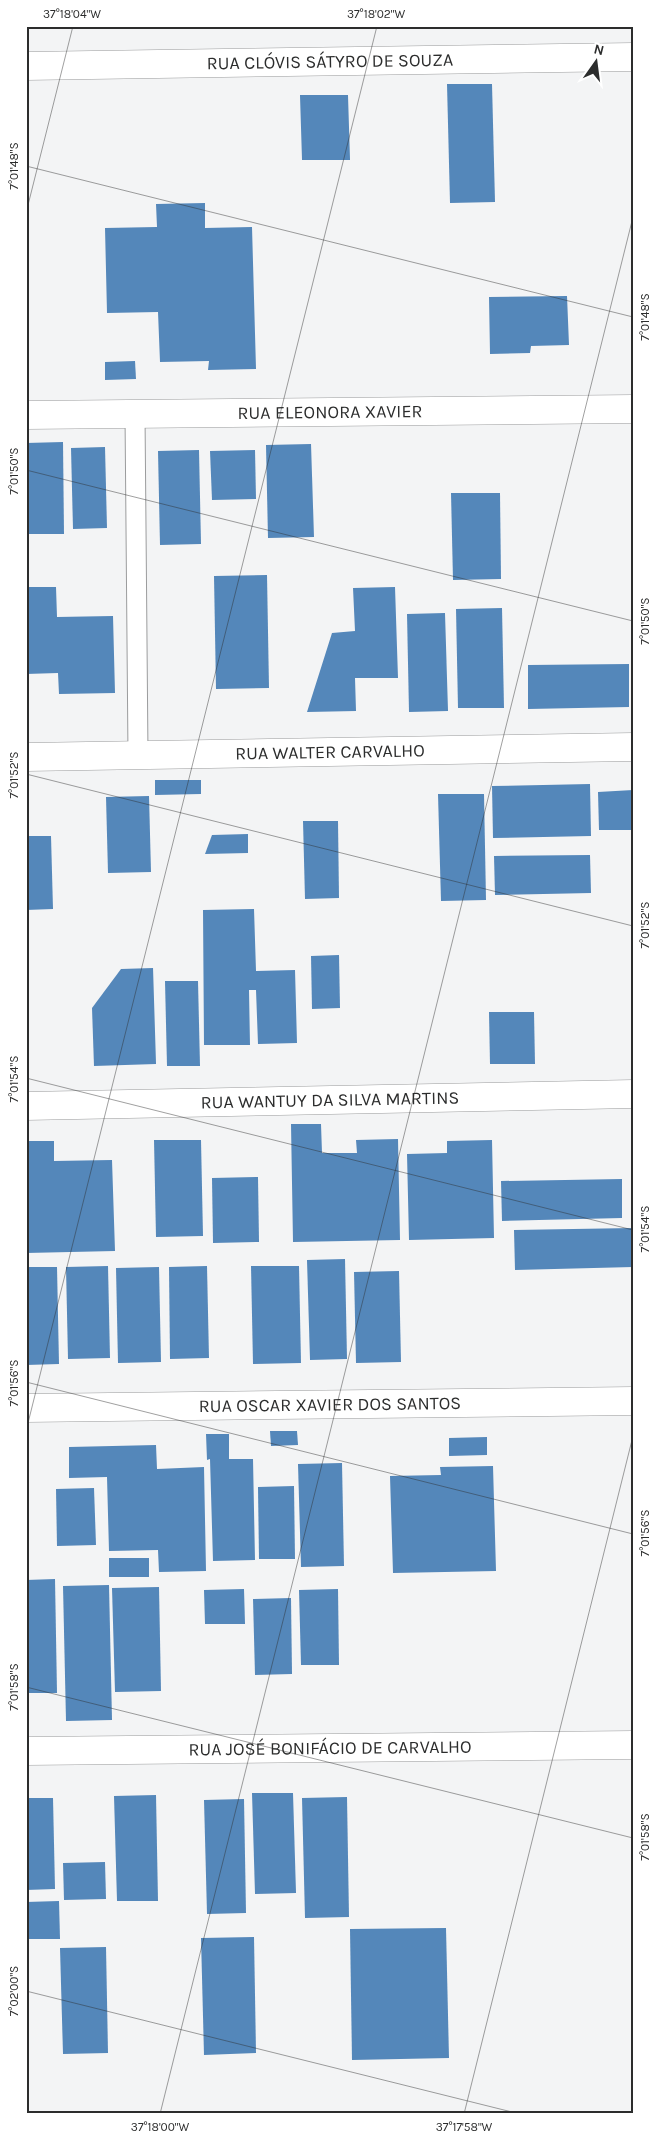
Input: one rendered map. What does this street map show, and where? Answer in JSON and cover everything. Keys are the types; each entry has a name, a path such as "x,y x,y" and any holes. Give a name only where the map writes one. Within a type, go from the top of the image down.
{"street":[{"name":"RUA CLÓVIS SÁTYRO DE SOUZA","path":"26,66 633,57"},
{"name":"RUA ELEONORA XAVIER","path":"26,415 633,409"},
{"name":"RUA WALTER CARVALHO","path":"26,757 633,747"},
{"name":"RUA WANTUY DA SILVA MARTINS","path":"26,1106 633,1094"},
{"name":"RUA OSCAR XAVIER DOS SANTOS","path":"26,1408 633,1401"},
{"name":"RUA JOSÉ BONIFÁCIO DE CARVALHO","path":"26,1751 633,1745"}],"lane":[{"path":"135,414 138,755"}],"building":[{"path":"447,84 492,84 495,202 450,203"},
{"path":"300,95 348,95 350,160 302,160"},
{"path":"205,203 205,228 252,227 256,369 208,370 209,361 160,362 158,312 107,313 105,228 157,227 156,204"},
{"path":"567,296 569,345 531,346 530,353 490,354 489,297"},
{"path":"135,361 136,379 105,380 105,362"},
{"path":"63,442 64,534 26,534 26,443"},
{"path":"311,444 314,537 268,538 266,445"},
{"path":"105,447 107,528 73,529 71,448"},
{"path":"199,450 201,544 160,545 158,451"},
{"path":"255,450 256,499 212,500 210,451"},
{"path":"451,493 500,493 501,579 453,580"},
{"path":"267,575 269,688 216,689 214,576"},
{"path":"26,587 56,587 57,617 113,616 115,693 59,694 58,673 26,674"},
{"path":"395,587 398,678 355,678 356,711 307,712 332,633 355,631 353,588"},
{"path":"502,608 504,708 458,708 456,609"},
{"path":"445,613 448,711 409,712 407,614"},
{"path":"629,664 629,707 528,709 528,665"},
{"path":"155,780 201,780 201,794 155,795"},
{"path":"590,784 591,836 493,838 492,786"},
{"path":"633,790 633,830 599,830 598,792"},
{"path":"438,794 484,794 486,900 441,901"},
{"path":"149,796 151,872 108,873 106,797"},
{"path":"303,821 338,821 339,898 305,899"},
{"path":"248,834 248,853 205,854 212,835"},
{"path":"26,836 51,836 53,909 26,910"},
{"path":"590,855 591,893 495,895 494,856"},
{"path":"254,909 256,971 295,970 297,1043 258,1044 256,990 249,990 250,1045 204,1045 203,910"},
{"path":"339,955 340,1008 312,1009 311,956"},
{"path":"153,968 156,1064 94,1066 92,1008 121,969"},
{"path":"165,981 198,981 200,1066 167,1066"},
{"path":"489,1012 534,1012 535,1064 490,1064"},
{"path":"291,1124 321,1124 322,1153 357,1153 356,1140 398,1139 400,1240 293,1242"},
{"path":"154,1140 201,1140 203,1236 156,1237"},
{"path":"492,1140 494,1238 409,1240 407,1154 447,1153 447,1141"},
{"path":"26,1141 54,1141 54,1161 112,1160 115,1251 26,1253"},
{"path":"258,1177 259,1242 213,1243 212,1178"},
{"path":"622,1179 622,1218 502,1221 501,1181"},
{"path":"633,1228 633,1267 515,1270 514,1230"},
{"path":"345,1259 347,1359 310,1360 307,1260"},
{"path":"108,1266 110,1358 68,1359 66,1267"},
{"path":"207,1266 209,1358 170,1359 169,1267"},
{"path":"251,1266 299,1266 301,1363 253,1364"},
{"path":"26,1267 57,1267 59,1364 26,1365"},
{"path":"159,1267 161,1362 118,1363 116,1268"},
{"path":"399,1271 401,1362 356,1363 354,1272"},
{"path":"270,1431 297,1431 298,1445 271,1446"},
{"path":"206,1434 229,1434 229,1459 253,1459 255,1560 213,1561 210,1459 207,1460"},
{"path":"487,1437 487,1455 449,1456 449,1438"},
{"path":"156,1445 157,1469 204,1467 206,1571 159,1572 158,1550 109,1551 107,1477 69,1478 69,1447"},
{"path":"342,1463 344,1566 301,1567 298,1464"},
{"path":"493,1466 496,1571 393,1573 390,1476 441,1475 440,1467"},
{"path":"294,1486 295,1559 259,1559 258,1487"},
{"path":"94,1488 96,1545 57,1546 56,1489"},
{"path":"109,1558 149,1558 149,1577 109,1577"},
{"path":"55,1579 57,1693 26,1693 26,1580"},
{"path":"109,1585 112,1720 66,1721 63,1586"},
{"path":"159,1587 161,1691 115,1692 112,1588"},
{"path":"244,1589 245,1624 205,1624 204,1590"},
{"path":"338,1589 339,1665 301,1665 299,1590"},
{"path":"291,1598 292,1674 255,1675 253,1599"},
{"path":"252,1793 293,1793 296,1893 255,1894"},
{"path":"156,1795 158,1901 117,1901 114,1796"},
{"path":"347,1797 349,1917 305,1918 302,1798"},
{"path":"26,1798 53,1798 55,1889 26,1890"},
{"path":"244,1799 246,1913 207,1914 204,1800"},
{"path":"105,1862 106,1899 64,1900 63,1863"},
{"path":"59,1901 60,1939 26,1939 26,1902"},
{"path":"446,1928 449,2058 352,2060 350,1929"},
{"path":"254,1937 256,2053 204,2055 201,1938"},
{"path":"106,1947 108,2053 63,2054 60,1948"}]}
